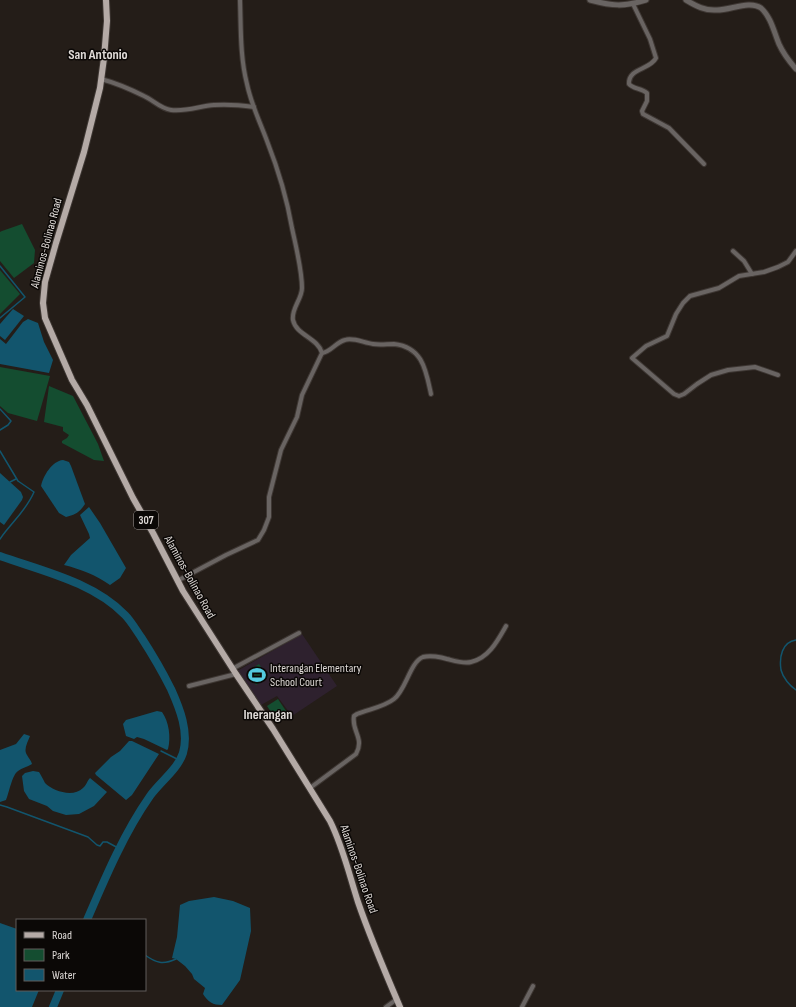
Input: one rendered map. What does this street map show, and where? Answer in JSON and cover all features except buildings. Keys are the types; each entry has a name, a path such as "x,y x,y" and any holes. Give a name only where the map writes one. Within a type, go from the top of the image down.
{"main road":[{"name":"Alaminos-Bolinao Road","path":"106,0 107,21 101,79 94,116 85,150 45,282 43,294 46,322 72,380 87,405 133,498 153,533 177,581 234,672 274,729 336,833 365,921 400,1007"}],"street":[{"path":"240,0 241,36 245,75 254,107 277,168 292,226 302,289 293,319 296,326 316,344 322,354"},
{"path":"590,0 609,5 625,6 646,0"},
{"path":"686,0 704,9 710,10 727,9 748,3 758,6 764,11 779,43 796,69"},
{"path":"633,4 650,39 656,56 654,63 634,73 629,80 629,84 647,93 647,101 642,113 669,128 704,164"},
{"path":"101,79 145,96 161,106 171,110 213,105 240,105 254,107"},
{"path":"733,251 744,261 752,274"},
{"path":"778,375 755,367 724,371 711,375 679,396 674,394 632,359 646,346 667,336 676,314 689,297 719,288 739,276 764,272 788,262 796,251"},
{"path":"177,581 226,554 258,540 262,536 269,517 269,497 281,450 297,417 302,395 322,354 341,342 349,339 369,344 399,345 412,350 421,360 431,394"},
{"path":"310,788 356,754 360,743 353,723 354,716 383,706 393,700 408,679 412,668 420,659 429,657 465,662 476,660 490,651 506,626"},
{"path":"189,686 234,672 299,633"},
{"path":"522,1007 533,986"},
{"path":"386,1007 397,999"}],"shaded area":[{"path":"302,634 337,686 292,716 277,696 261,705 237,671"}],"green space":[{"path":"22,224 35,250 34,263 14,278 0,261 0,232"},
{"path":"0,270 20,294 0,314"},
{"path":"0,367 50,376 37,421 8,413 0,406"},
{"path":"49,386 73,396 98,444 104,461 94,460 62,443 62,441 69,435 63,431 63,427 44,422"},
{"name":"Interangan Elementary School Court","path":"259,664 268,677 256,685 247,672"},
{"path":"278,699 286,711 275,718 267,706"}],"water":[{"path":"13,309 24,316 5,340 0,336 0,324"},
{"path":"28,319 38,323 44,342 53,360 49,373 0,364 0,339 6,344 23,322"},
{"path":"63,460 69,462 71,466 85,504 77,513 66,517 59,513 41,486 44,478 52,466"},
{"path":"0,473 21,492 23,497 4,525 0,522"},
{"path":"89,507 126,568 120,578 110,585 88,573 64,565 71,555 90,538 80,515"},
{"path":"157,711 162,712 168,725 169,740 167,750 144,739 137,737 134,739 126,736 123,724 126,720"},
{"path":"24,734 30,736 26,746 26,753 32,764 16,773 12,780 6,800 0,802 0,750 16,744"},
{"path":"129,741 159,754 132,795 126,800 95,773"},
{"path":"33,771 39,772 45,783 58,791 74,793 79,791 84,787 90,778 107,792 94,806 79,814 66,815 53,811 47,806 29,799 24,791 22,776 25,773"},
{"path":"214,897 233,901 250,908 251,931 240,980 222,1005 213,1004 209,1001 203,994 205,988 194,979 192,974 185,966 176,959 172,958 177,937 180,905 189,901"},
{"path":"0,923 16,929 16,991 39,991 32,1007 0,1007"}],"waterway":[{"path":"0,266 25,297 0,318"},
{"path":"0,409 11,421 0,430"},
{"path":"0,451 18,481 34,492 23,511 0,539"},
{"path":"10,482 16,479"},
{"path":"0,556 50,573 82,586 98,594 125,615 141,637 164,676 171,689 183,721 185,745 181,759 150,796 123,840 87,919"},
{"path":"796,640 787,644 782,651 780,665 785,679 796,690"},
{"path":"161,751 179,760"},
{"path":"0,805 88,837 97,845 100,846 103,842 107,842 120,849"},
{"path":"146,956 160,962 167,962 176,959"},
{"path":"53,1007 60,991"}],"place":[{"name":"Interangan Elementary School Court","path":"257,675"}],"district":[{"name":"San Antonio","path":"98,54"},
{"name":"Inerangan","path":"268,714"}]}
